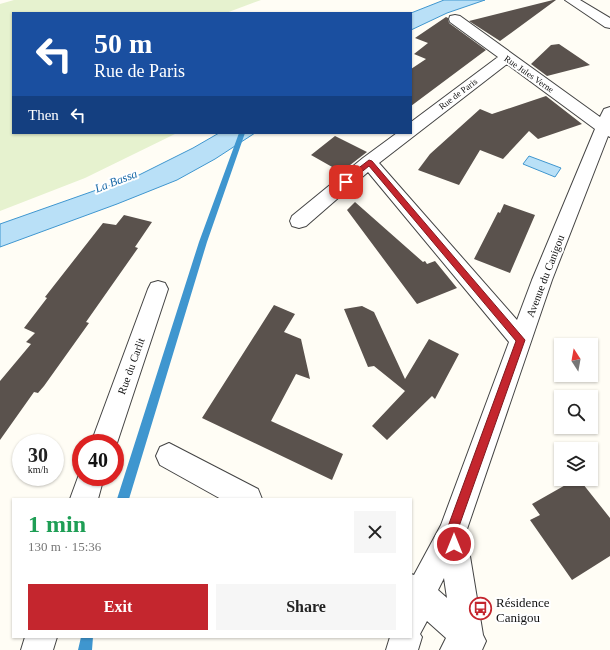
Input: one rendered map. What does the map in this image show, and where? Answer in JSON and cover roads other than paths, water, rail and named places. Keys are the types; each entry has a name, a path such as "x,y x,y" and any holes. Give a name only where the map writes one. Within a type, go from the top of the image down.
{"street":[{"path":"571,0 608,25"},
{"name":"Rue Jules Verne","path":"455,25 608,124"},
{"name":"Rue de Paris","path":"412,129 506,58"},
{"name":"Avenue du Canigou","path":"412,616 416,592 452,532 542,280 608,124"},
{"path":"299,221 369,162 406,134"},
{"path":"369,162 520,340"},
{"name":"Rue du Carlit","path":"107,434 158,288"},
{"path":"169,456 246,498"},
{"path":"84,498 89,486"},
{"name":"Avenue du Canigou","path":"452,532 466,646"},
{"path":"416,592 466,646"},
{"path":"37,650 41,638"},
{"path":"402,650 406,638"}],"water":[{"path":"444,0 485,0 447,13 412,30 412,13"},
{"path":"217,134 253,134 215,159 177,180 117,204 0,247 0,224 139,175"},
{"path":"529,156 561,168 555,177 523,164"}],"waterway":[{"path":"123,498 203,242 242,134"},
{"path":"85,650 87,638"}],"place":[{"name":"Résidence Canigou","path":"480,609"}],"water label":[{"name":"La Bassa","path":"116,181"}]}
